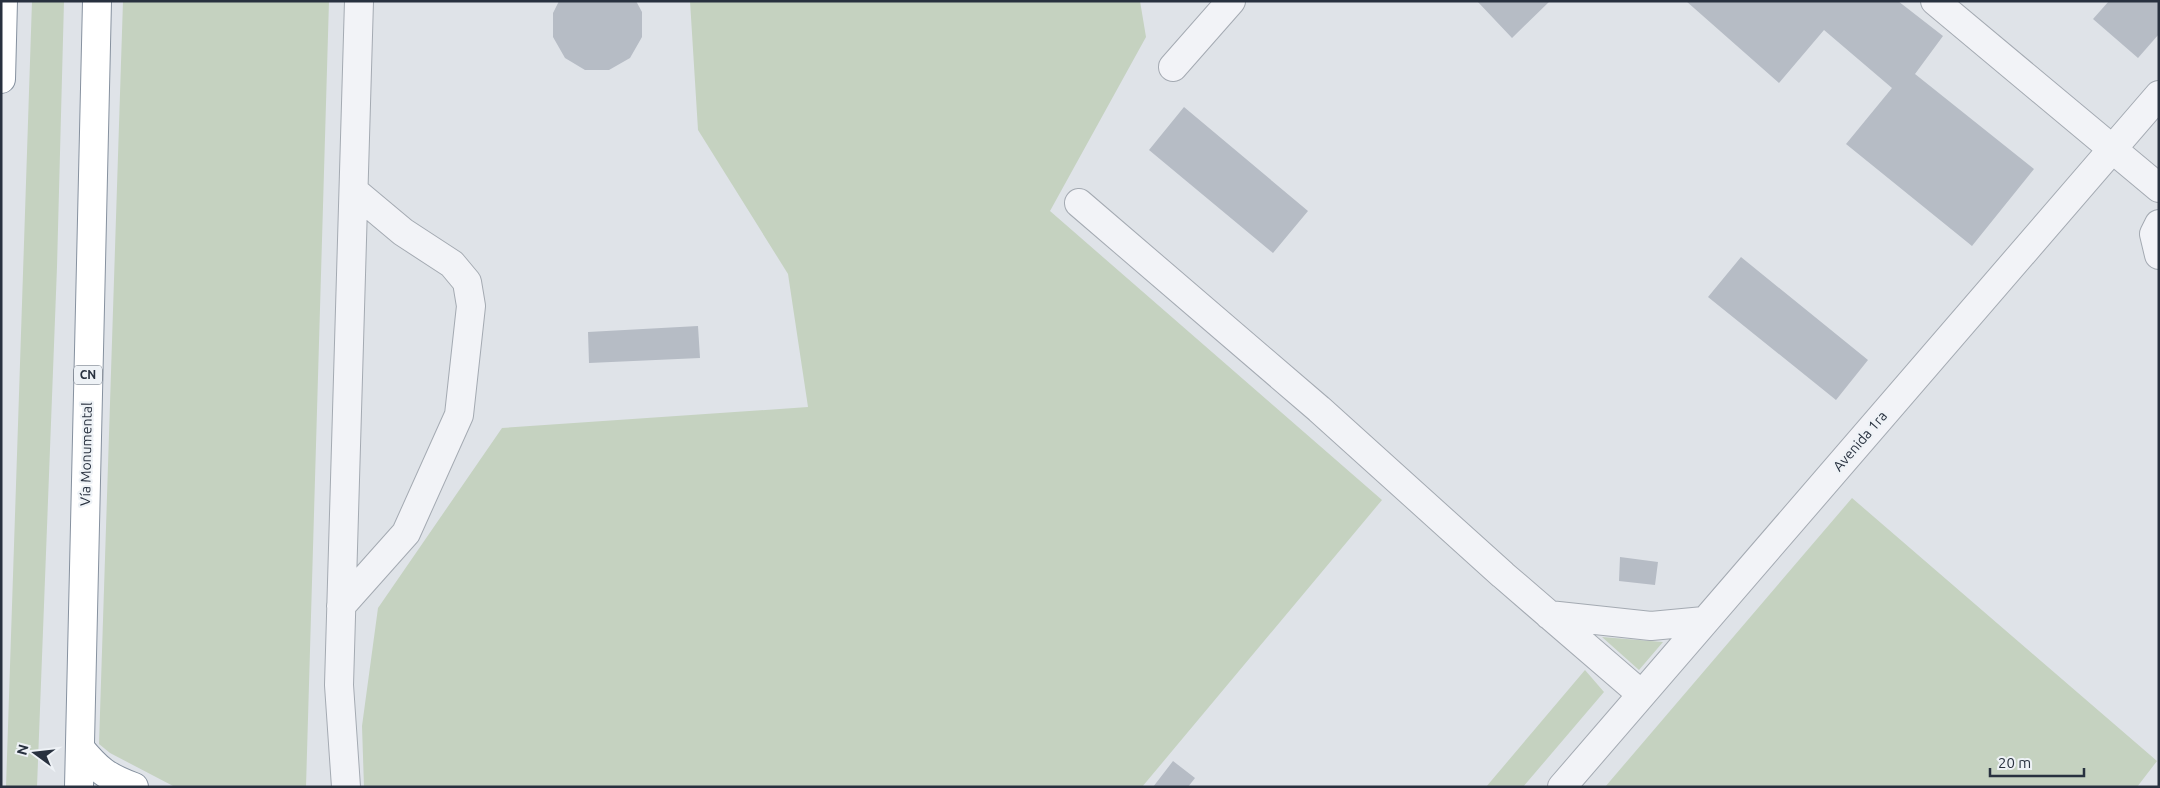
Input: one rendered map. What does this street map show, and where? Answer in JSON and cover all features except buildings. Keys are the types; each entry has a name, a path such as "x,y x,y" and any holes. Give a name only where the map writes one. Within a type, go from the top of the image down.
{"highway":[{"path":"1,79 3,1"},
{"name":"Vía Monumental","path":"79,787 97,1"},
{"path":"80,748 97,769 115,780 134,787"}],"street":[{"path":"346,787 339,685 359,1"},
{"path":"1173,67 1231,1"},
{"path":"1935,1 2159,188"},
{"name":"Avenida 1ra","path":"1562,787 2159,95"},
{"path":"342,606 406,533 459,415 471,306 467,282 452,264 403,232 354,191"},
{"path":"1079,203 1319,409 1641,694"},
{"path":"2159,224 2154,234 2159,255"},
{"path":"1550,615 1651,626 1704,621"}],"green space":[{"path":"32,1 64,1 57,267 37,787 6,787"},
{"path":"123,1 329,1 306,787 175,787 110,753 99,744"},
{"path":"690,1 1140,1 1146,37 1050,211 1382,500 1142,787 364,787 362,726 378,608 502,428 808,407 788,274 698,130"},
{"path":"1852,498 2157,761 2137,787 1605,787"},
{"path":"1602,637 1663,642 1639,670"},
{"path":"1585,670 1604,692 1523,787 1486,787"}]}
